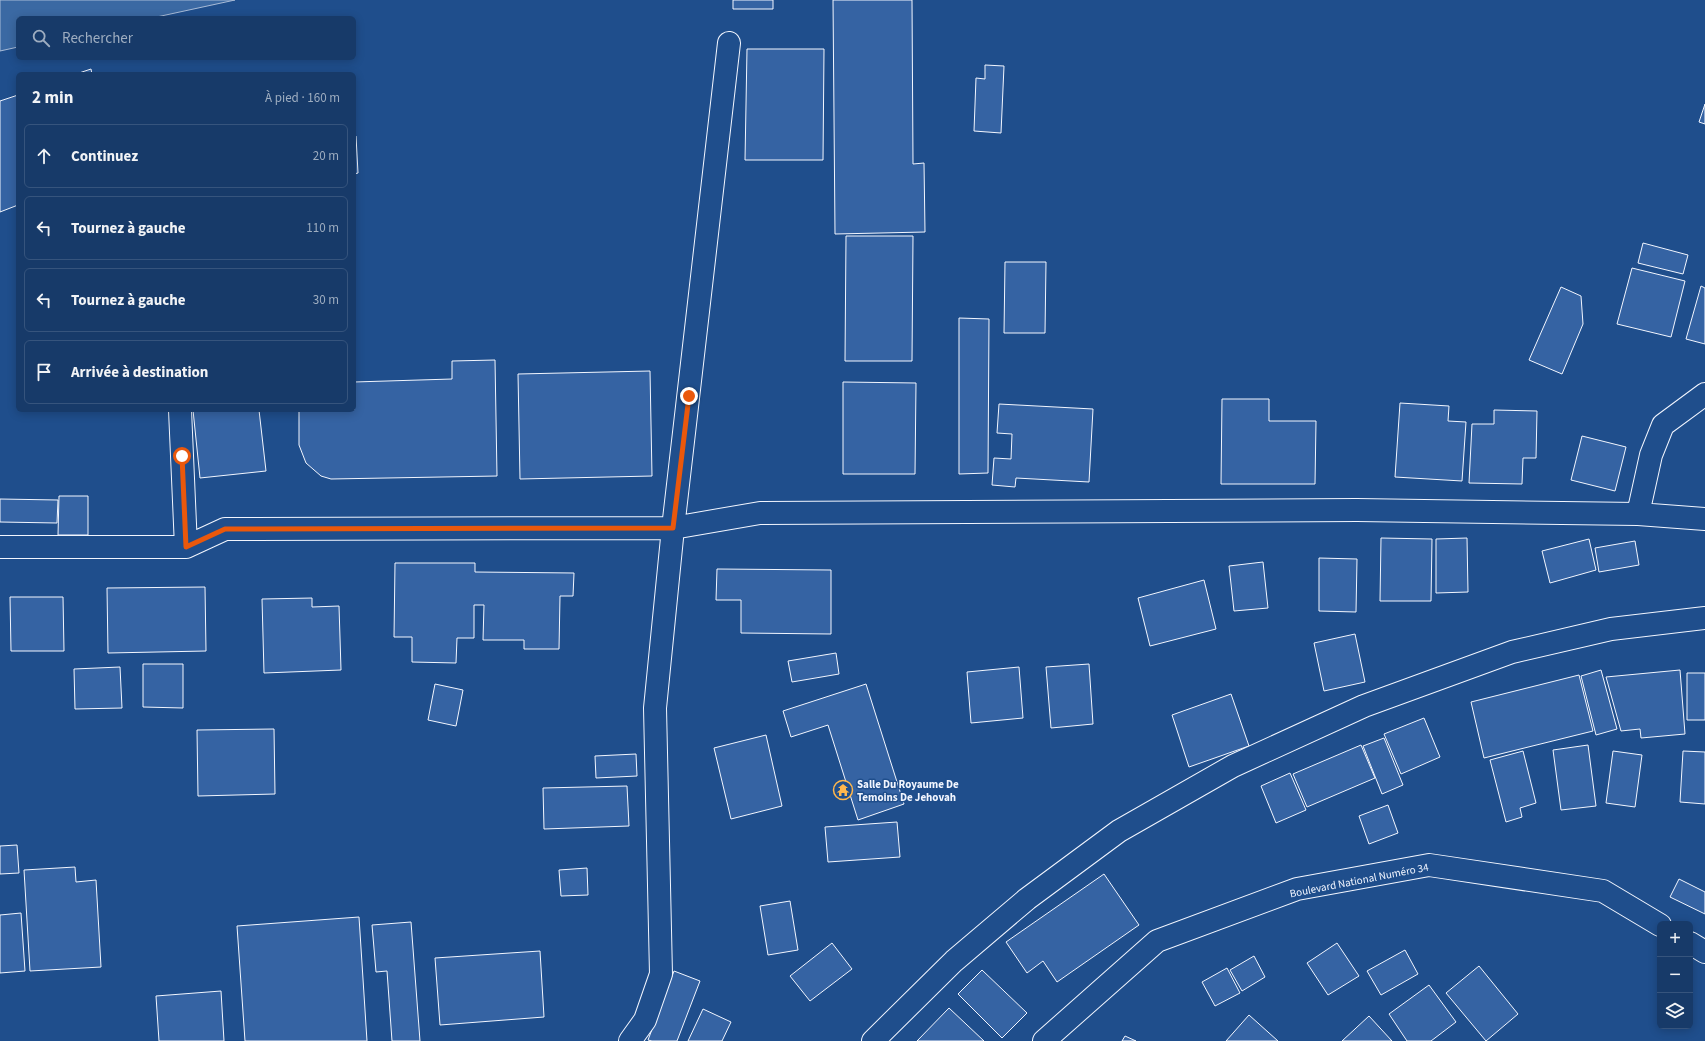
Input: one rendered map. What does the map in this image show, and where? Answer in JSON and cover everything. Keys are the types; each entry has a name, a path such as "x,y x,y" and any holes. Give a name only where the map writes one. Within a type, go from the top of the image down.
{"main road":[{"path":"630,1041 645,1020 661,974 654,708 728,43"},
{"path":"1638,514 1651,455 1663,424 1705,394"},
{"path":"180,412 186,547"},
{"path":"0,547 186,547 225,529 673,528 760,513 1357,510 1638,514 1705,519"},
{"path":"873,1041 954,961 1027,899 1120,831 1233,766 1364,706 1512,652 1611,629 1705,618"},
{"name":"Boulevard National Numéro 34","path":"1044,1041 1157,941 1297,889 1430,866 1603,891 1657,923"},
{"path":"1693,945 1705,952"}],"water":[{"path":"0,0 235,0 161,16 16,16 16,47 0,51"}],"building":[{"path":"733,0 773,0 773,9 733,9"},
{"path":"833,0 912,0 913,164 924,163 925,232 835,234"},
{"path":"747,49 824,49 823,160 745,160"},
{"path":"985,65 1004,66 1001,133 974,131 976,78 985,79"},
{"path":"91,69 92,72 82,72"},
{"path":"16,96 16,206 0,212 0,101"},
{"path":"1705,104 1705,124 1699,122"},
{"path":"356,136 358,173 356,174"},
{"path":"846,236 913,236 912,361 845,361"},
{"path":"1643,243 1688,255 1683,274 1638,263"},
{"path":"1005,262 1046,262 1045,333 1004,333"},
{"path":"1632,268 1685,281 1671,337 1617,324"},
{"path":"1701,286 1705,288 1705,344 1686,339"},
{"path":"1561,287 1581,296 1583,324 1562,374 1529,360"},
{"path":"959,318 989,319 988,473 959,474"},
{"path":"495,360 497,476 331,479 321,476 306,463 299,445 299,412 356,412 356,382 452,379 452,361"},
{"path":"650,371 652,476 520,479 518,374"},
{"path":"843,382 916,383 915,474 843,474"},
{"path":"1222,399 1269,399 1269,421 1316,421 1315,484 1221,484"},
{"path":"1400,403 1449,406 1448,421 1466,422 1462,481 1395,477"},
{"path":"999,404 1093,409 1089,482 1016,478 1015,487 992,485 994,458 1011,459 1012,434 997,433"},
{"path":"1494,410 1537,411 1536,458 1523,458 1522,484 1469,483 1472,424 1494,424"},
{"path":"193,412 259,412 266,471 200,478"},
{"path":"1582,436 1626,447 1615,491 1571,480"},
{"path":"59,496 88,496 88,535 58,535"},
{"path":"0,499 58,500 57,523 0,522"},
{"path":"1381,538 1432,539 1431,601 1380,601"},
{"path":"1467,538 1468,592 1436,593 1436,539"},
{"path":"1589,539 1596,570 1550,583 1542,551"},
{"path":"1635,541 1639,565 1599,572 1595,548"},
{"path":"1319,558 1357,559 1356,612 1319,611"},
{"path":"1263,562 1268,608 1234,611 1229,566"},
{"path":"395,563 475,563 475,572 574,573 573,596 560,596 559,649 524,649 524,640 483,640 484,605 474,605 474,638 457,638 456,663 412,662 412,637 394,637"},
{"path":"717,569 831,570 831,634 741,633 741,600 716,600"},
{"path":"1204,580 1216,629 1150,646 1138,598"},
{"path":"205,587 206,651 108,653 107,588"},
{"path":"10,597 63,597 64,651 11,651"},
{"path":"312,598 312,607 339,606 341,670 264,673 262,599"},
{"path":"1355,634 1365,682 1324,691 1314,643"},
{"path":"836,653 839,674 792,682 788,661"},
{"path":"143,664 183,664 183,708 143,707"},
{"path":"1089,664 1093,724 1051,728 1046,667"},
{"path":"120,667 122,708 75,709 74,669"},
{"path":"1019,667 1023,718 971,723 967,672"},
{"path":"1601,670 1617,729 1596,735 1581,676"},
{"path":"1680,670 1685,734 1641,738 1640,729 1621,731 1606,677"},
{"path":"1687,673 1705,673 1705,720 1687,720"},
{"path":"1579,675 1593,731 1484,758 1471,702"},
{"path":"435,684 463,690 456,726 428,720"},
{"path":"866,684 904,804 858,820 828,725 791,737 783,711"},
{"path":"1231,694 1249,746 1189,767 1172,715"},
{"path":"1424,718 1440,757 1401,774 1384,734"},
{"path":"274,729 275,794 198,796 197,730"},
{"path":"766,735 782,806 731,819 714,748"},
{"path":"1384,738 1403,785 1382,794 1363,746"},
{"path":"1361,745 1375,778 1307,807 1293,774"},
{"path":"1588,745 1596,806 1561,810 1553,750"},
{"path":"1523,751 1536,803 1520,808 1522,817 1506,822 1490,760"},
{"path":"1613,751 1642,755 1635,807 1606,803"},
{"path":"1683,751 1705,752 1705,804 1680,802"},
{"path":"636,754 637,776 596,778 595,756"},
{"path":"1290,773 1306,810 1276,823 1261,786"},
{"path":"627,786 629,826 544,829 543,788"},
{"path":"1388,805 1398,833 1369,844 1359,816"},
{"path":"897,822 900,857 828,862 825,827"},
{"path":"17,845 19,873 0,874 0,846"},
{"path":"75,867 76,882 96,880 101,967 30,971 24,870"},
{"path":"587,868 588,895 561,896 559,870"},
{"path":"1104,874 1139,925 1057,982 1043,961 1027,973 1006,942"},
{"path":"1679,879 1705,892 1705,914 1670,897"},
{"path":"790,901 798,950 768,955 760,906"},
{"path":"21,913 25,971 0,973 0,915"},
{"path":"359,917 367,1041 245,1041 237,926"},
{"path":"411,922 420,1041 392,1041 387,971 376,972 372,925"},
{"path":"832,943 852,969 810,1001 790,976"},
{"path":"1337,943 1359,976 1328,995 1307,963"},
{"path":"1405,950 1418,974 1381,995 1367,971"},
{"path":"540,951 544,1017 440,1025 435,958"},
{"path":"1254,956 1265,977 1242,991 1230,970"},
{"path":"1479,966 1518,1014 1486,1041 1446,993"},
{"path":"1227,968 1240,993 1215,1006 1202,982"},
{"path":"982,970 1027,1013 1002,1038 958,994"},
{"path":"674,971 700,981 677,1041 648,1040"},
{"path":"1429,985 1456,1022 1431,1041 1407,1041 1389,1014"},
{"path":"221,991 224,1041 159,1041 156,996"},
{"path":"949,1008 984,1041 917,1041"},
{"path":"703,1009 731,1022 722,1041 688,1041"},
{"path":"1249,1015 1278,1041 1226,1041"},
{"path":"1369,1016 1392,1041 1342,1041"},
{"path":"1125,1036 1136,1041 1122,1041"}],"place":[{"name":"Salle Du Royaume De Temoins De Jehovah","path":"843,790"}],"route":[{"path":"182,456 186,547 225,529 673,528 689,396"}]}
